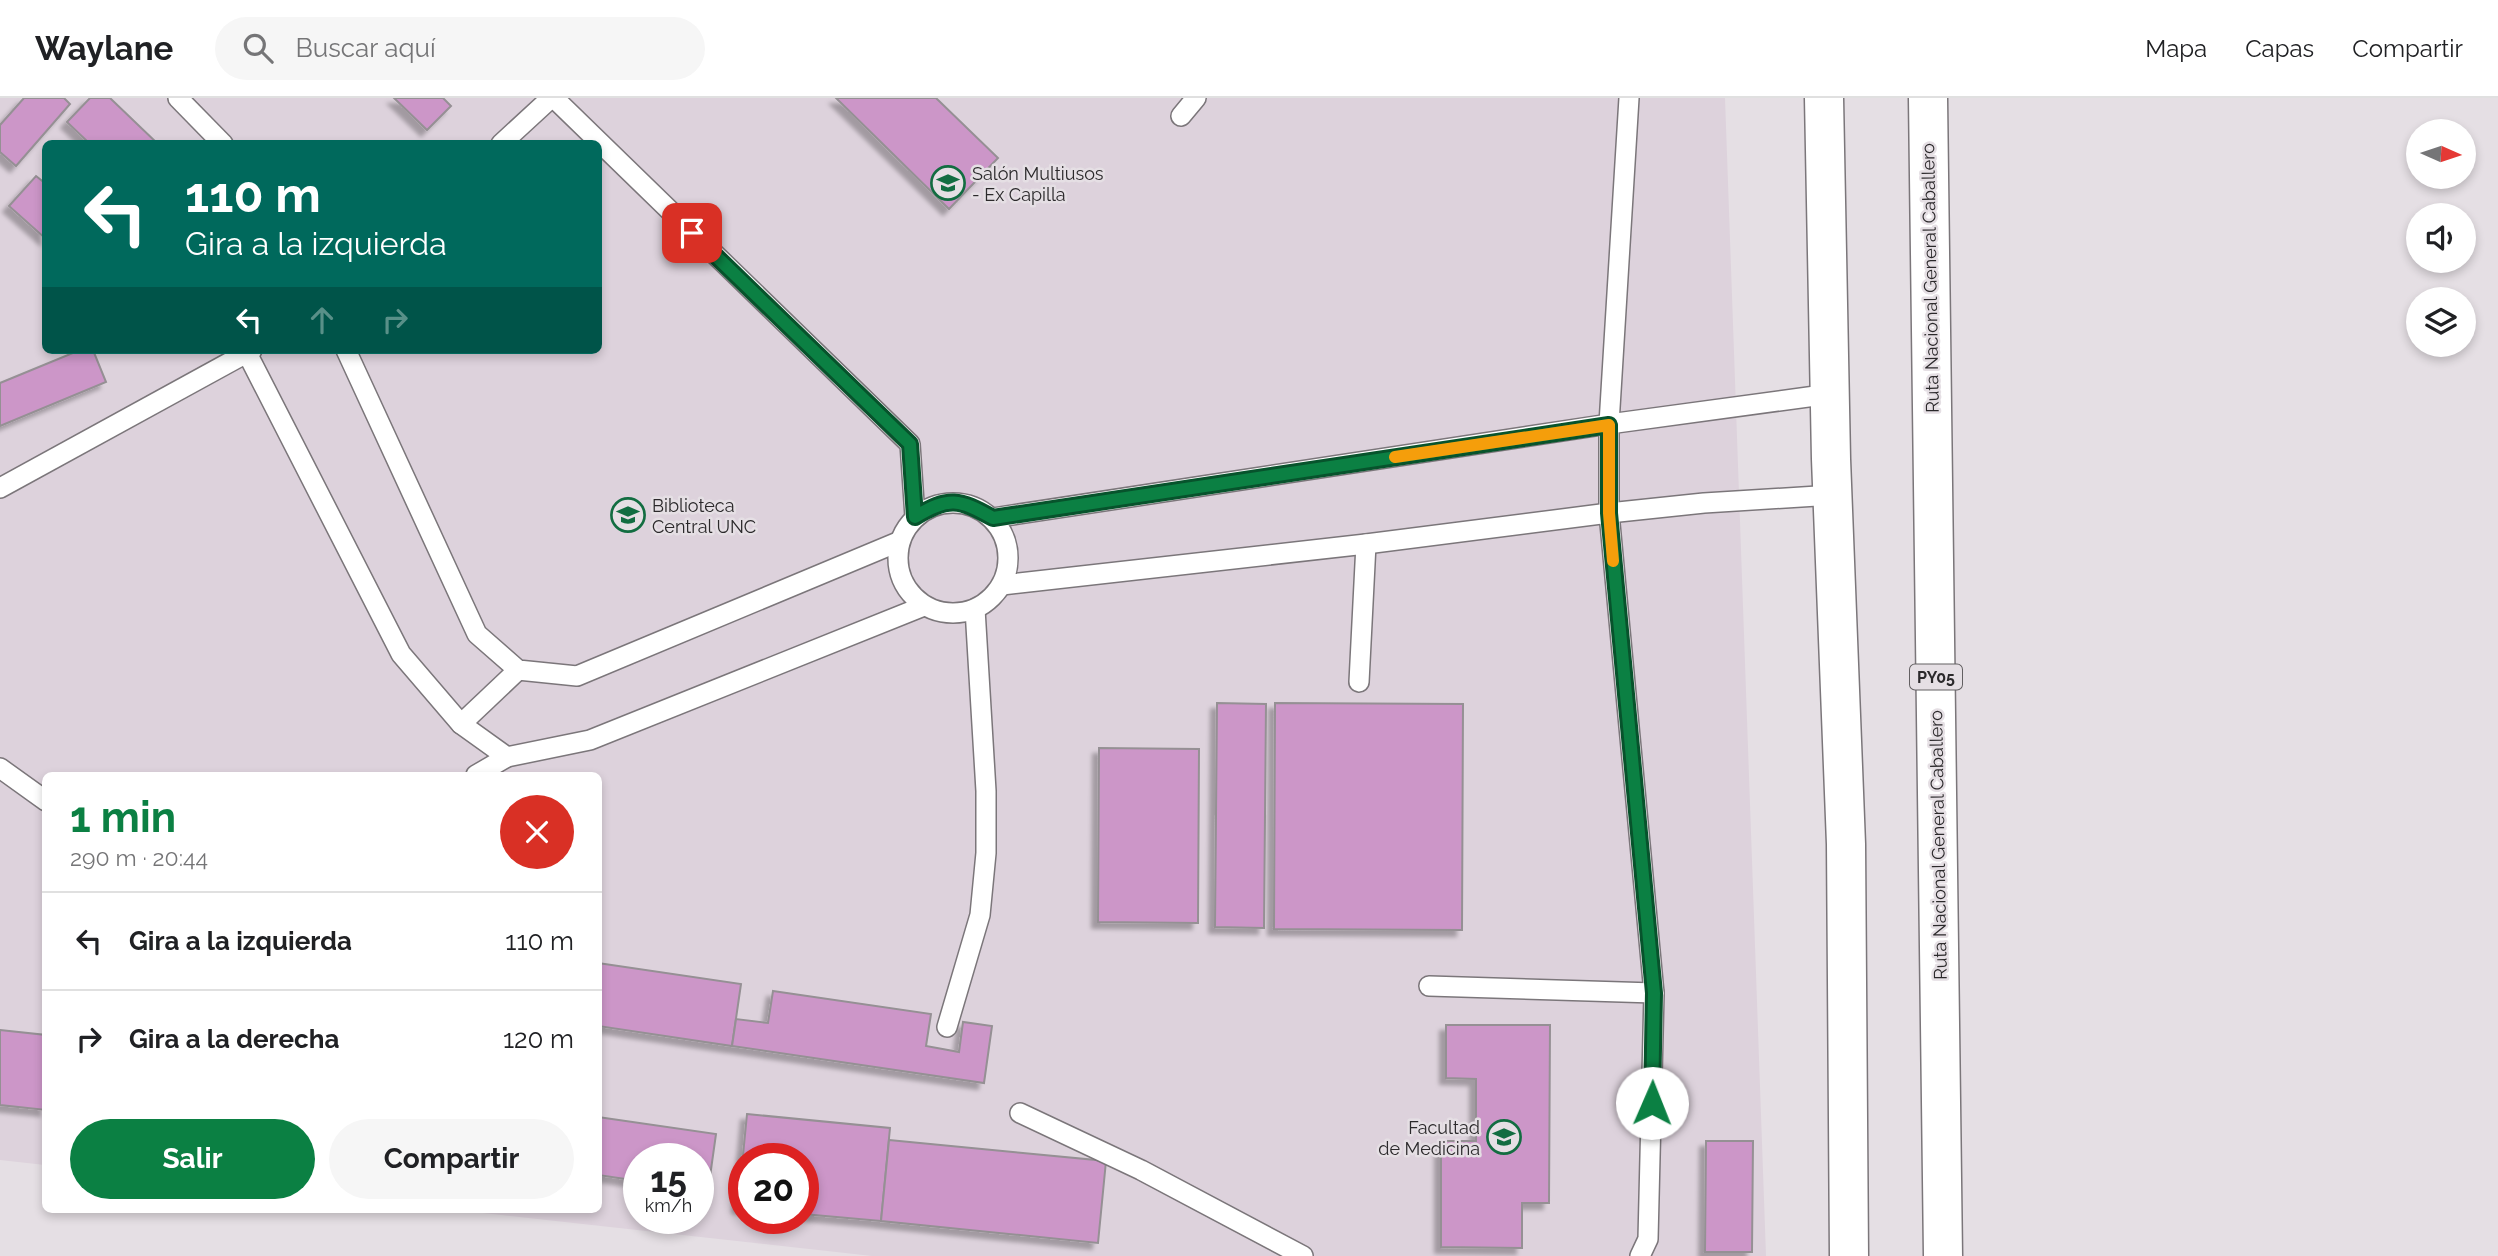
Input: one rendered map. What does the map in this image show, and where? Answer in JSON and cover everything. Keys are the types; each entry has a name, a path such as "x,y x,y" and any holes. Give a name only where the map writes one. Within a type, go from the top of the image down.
{"main road":[{"path":"1824,98 1830,394 1846,844 1849,1256"},
{"name":"Ruta Nacional General Caballero","path":"1928,98 1943,1256"}],"lane":[{"path":"178,98 219,140"},
{"path":"505,140 552,98 595,140"},
{"path":"1181,116 1196,98"},
{"path":"1629,98 1609,425 1609,513 1654,993 1648,1240 1640,1256"},
{"path":"602,146 910,444 915,517"},
{"path":"0,488 244,354"},
{"path":"251,354 401,654 461,724 507,757"},
{"path":"348,354 477,634 519,670 578,676 898,542 915,517 937,503 967,503 993,518 1007,543 1008,564 1002,585 990,599 975,609 955,613 924,606 908,589 899,572 898,542"},
{"path":"993,518 1830,394"},
{"path":"1002,585 1366,544 1609,513 1704,503 1833,495"},
{"path":"1359,682 1366,544"},
{"path":"481,772 507,757 590,740 924,606"},
{"path":"947,1027 980,915 986,853 986,791 975,609"},
{"path":"461,724 519,670"},
{"path":"0,768 42,799"},
{"path":"1429,986 1654,993"},
{"path":"1020,1112 1141,1170 1303,1256"}],"shaded area":[{"path":"0,98 1725,98 1766,1256 872,1256 673,1234 714,1234 714,1143 623,1143 623,1228 483,1213 602,1213 602,772 42,772 42,1165 0,1160"}],"building":[{"path":"24,98 64,98 70,104 16,166 0,152 0,125"},
{"path":"90,98 110,98 154,140 86,140 67,122"},
{"path":"394,98 443,98 451,106 427,130"},
{"name":"Salón Multiusos - Ex Capilla","path":"836,98 936,98 998,158 949,209"},
{"path":"36,176 42,181 42,235 9,206"},
{"path":"70,354 95,354 106,382 0,426 0,383"},
{"path":"1217,703 1266,704 1264,928 1215,927"},
{"path":"1275,703 1463,704 1462,930 1274,929"},
{"path":"1099,748 1199,749 1198,923 1098,922"},
{"path":"602,964 741,984 732,1046 602,1027"},
{"path":"773,991 931,1014 926,1046 959,1052 963,1022 992,1026 984,1083 732,1046 736,1019 768,1023"},
{"name":"Facultad de Medicina","path":"1446,1025 1550,1025 1549,1203 1522,1203 1522,1248 1441,1247 1441,1141 1476,1141 1476,1079 1446,1078"},
{"path":"0,1030 42,1035 42,1110 0,1105"},
{"path":"747,1114 890,1128 881,1221 819,1215 819,1143 744,1143"},
{"path":"602,1118 716,1134 714,1148 714,1143 623,1143 623,1179 602,1176"},
{"path":"889,1140 1106,1161 1098,1243 881,1221"},
{"path":"1706,1141 1753,1141 1752,1252 1705,1252"}],"slow traffic":[{"path":"1395,457 1609,425 1609,513 1613,561"}],"place":[{"name":"Salón Multiusos - Ex Capilla","path":"948,183"},
{"name":"Biblioteca Central UNC","path":"628,515"},
{"name":"Facultad de Medicina","path":"1504,1137"}],"route":[{"path":"692,233 910,444 915,517 937,503 967,503 993,518 1609,425 1609,513 1654,993 1652,1103"}]}
